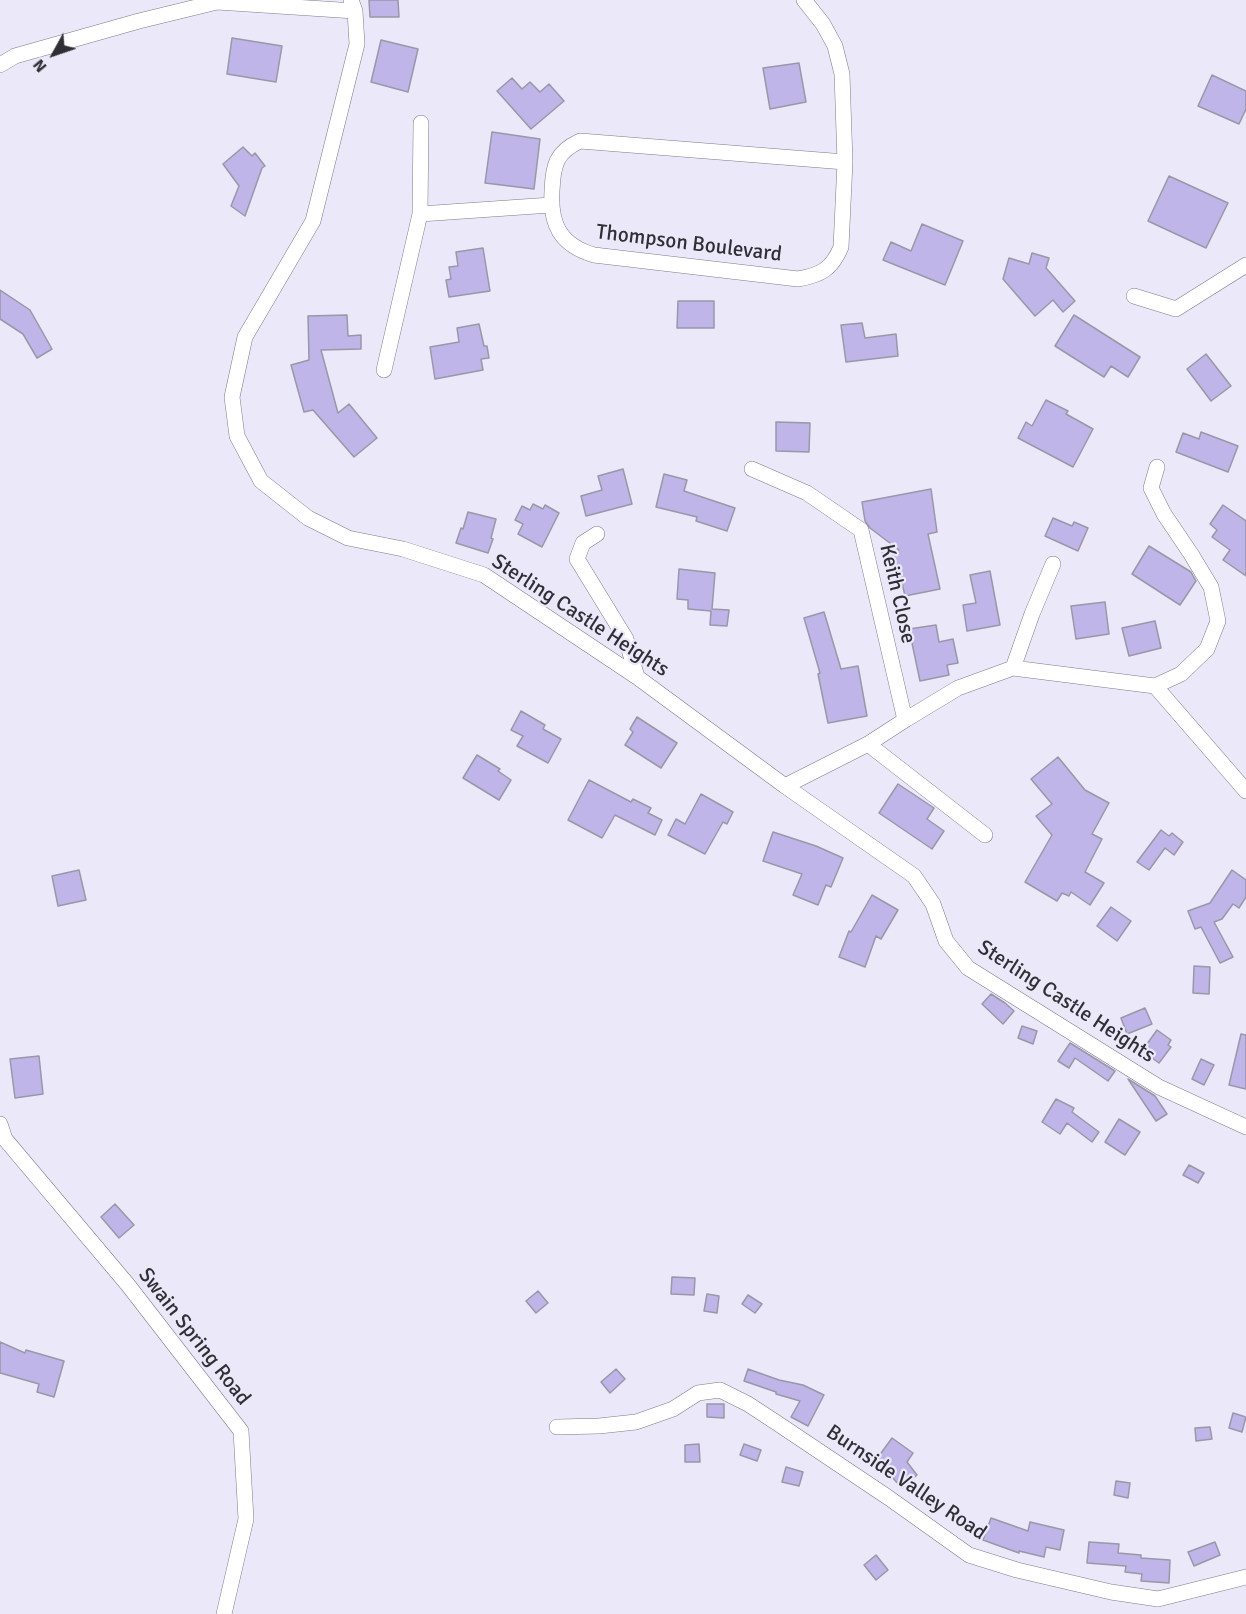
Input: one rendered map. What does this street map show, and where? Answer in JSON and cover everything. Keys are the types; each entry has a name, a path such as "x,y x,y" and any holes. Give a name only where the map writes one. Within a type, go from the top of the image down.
{"street":[{"name":"Thompson Boulevard","path":"804,0 823,24 835,46 842,74 845,162 841,247 828,268 814,276 798,279 594,255 570,245 555,226 551,205 556,162 562,153 580,141 845,162"},
{"path":"0,65 15,56 217,2 353,5"},
{"name":"Sterling Castle Heights","path":"353,5 357,44 313,221 245,338 232,397 237,436 261,481 308,518 348,538 403,549 484,575 637,677 785,786 914,876 933,904 946,941 968,968 1159,1088 1246,1127"},
{"path":"384,370 420,214 422,123"},
{"path":"420,214 551,205"},
{"path":"1134,296 1176,309 1246,265"},
{"path":"785,786 868,744 958,688 1013,668 1155,686 1181,674 1207,649 1218,621 1210,587 1164,514 1151,488 1157,467"},
{"name":"Keith Close","path":"752,469 807,493 861,530 905,720"},
{"path":"597,534 583,543 577,559 626,639 637,677"},
{"path":"1013,668 1053,564"},
{"path":"1155,686 1246,791"},
{"path":"868,744 985,836"},
{"name":"Swain Spring Road","path":"0,1124 4,1139 128,1285 241,1431 246,1520 224,1614"},
{"name":"Burnside Valley Road","path":"558,1427 636,1422 673,1409 698,1393 720,1390 748,1404 777,1423 969,1555 1017,1570 1112,1592 1158,1599 1246,1577"}],"building":[{"path":"369,0 398,0 399,17 370,17"},
{"path":"232,38 282,46 276,82 227,74"},
{"path":"381,40 418,49 408,92 371,82"},
{"path":"799,63 806,102 770,109 763,68"},
{"path":"1212,75 1246,91 1246,109 1239,124 1198,106"},
{"path":"512,78 522,89 530,82 540,92 549,84 564,101 531,129 497,91"},
{"path":"492,132 540,139 534,189 485,183"},
{"path":"243,147 252,156 255,153 265,166 262,168 245,216 231,206 239,186 223,164"},
{"path":"1169,176 1228,203 1206,248 1148,221"},
{"path":"922,224 963,241 945,285 883,260 891,242 911,251"},
{"path":"483,248 490,291 449,297 446,280 451,279 449,267 458,266 456,252"},
{"path":"1032,253 1049,258 1046,268 1075,301 1063,312 1053,300 1035,316 1003,279 1009,258 1029,264"},
{"path":"0,290 30,310 52,349 37,358 23,334 0,319"},
{"path":"678,301 714,301 714,328 677,328"},
{"path":"347,315 348,336 361,335 361,349 321,350 338,413 349,404 377,438 354,457 313,410 304,412 291,365 309,360 308,316"},
{"path":"1074,315 1140,357 1128,377 1111,366 1104,377 1055,346"},
{"path":"862,323 865,338 896,334 898,356 846,362 841,325"},
{"path":"479,324 489,358 481,359 483,370 435,379 430,347 459,342 457,328"},
{"path":"1206,354 1231,386 1211,401 1187,369"},
{"path":"1046,400 1068,411 1066,414 1093,429 1073,467 1018,438 1026,422 1032,426"},
{"path":"776,422 810,423 809,452 776,451"},
{"path":"1201,432 1238,446 1228,472 1176,452 1183,433 1199,439"},
{"path":"623,469 632,504 586,516 581,496 602,490 598,476"},
{"path":"664,474 687,480 684,491 735,508 727,531 696,521 697,517 656,507"},
{"path":"931,489 937,532 928,534 940,589 905,596 900,574 887,577 882,553 899,550 870,528 865,521 862,502"},
{"path":"533,504 543,509 545,505 559,513 542,547 518,534 523,524 515,520 522,506 530,510"},
{"path":"1223,505 1246,521 1246,576 1223,560 1230,550 1212,537 1217,530 1210,524"},
{"path":"468,512 496,519 488,553 456,543"},
{"path":"1053,518 1072,526 1074,522 1088,528 1078,551 1045,536"},
{"path":"1149,546 1191,572 1196,581 1180,605 1132,574"},
{"path":"679,569 715,573 712,609 729,610 727,626 710,625 711,611 688,609 688,600 677,599"},
{"path":"990,571 1000,625 967,631 963,605 976,603 970,575"},
{"path":"1105,602 1109,634 1076,639 1071,606"},
{"path":"824,612 841,669 858,666 867,716 828,723 818,674 820,673 804,618"},
{"path":"1155,621 1161,648 1129,656 1122,628"},
{"path":"936,625 939,642 953,639 958,663 947,665 949,675 920,681 909,629"},
{"path":"521,711 545,725 543,729 561,739 548,763 517,746 523,736 511,730"},
{"path":"637,717 677,743 661,768 625,745 633,732 630,729"},
{"path":"477,755 500,769 498,771 511,780 499,800 463,778"},
{"path":"1058,757 1085,790 1109,803 1092,834 1102,839 1085,872 1104,883 1090,905 1071,892 1069,896 1062,893 1057,901 1025,882 1052,835 1036,816 1052,804 1031,779"},
{"path":"589,780 631,802 633,799 651,808 648,813 662,820 655,835 615,815 602,838 568,820"},
{"path":"898,784 934,808 927,819 944,831 932,849 879,813"},
{"path":"701,794 733,812 727,824 723,822 705,854 668,835 676,819 685,824"},
{"path":"1161,830 1169,836 1172,833 1183,842 1174,855 1165,848 1149,870 1137,862"},
{"path":"773,832 816,846 843,858 831,887 826,885 818,905 793,895 802,874 763,861"},
{"path":"79,870 86,900 58,906 52,876"},
{"path":"1232,870 1246,880 1246,897 1239,908 1233,904 1222,919 1214,922 1233,957 1220,963 1201,927 1195,929 1188,911 1210,903"},
{"path":"872,895 898,910 881,939 876,936 865,967 839,957 849,931 851,932"},
{"path":"1111,907 1131,921 1117,941 1097,926"},
{"path":"1194,966 1210,967 1209,994 1193,993"},
{"path":"991,994 1014,1011 1003,1024 982,1004"},
{"path":"1145,1008 1152,1024 1127,1034 1121,1018"},
{"path":"1022,1026 1037,1031 1033,1044 1018,1038"},
{"path":"1157,1030 1171,1040 1168,1045 1171,1047 1159,1063 1142,1051"},
{"path":"1241,1034 1246,1035 1246,1089 1229,1085"},
{"path":"1070,1043 1115,1071 1108,1081 1075,1058 1069,1068 1058,1061"},
{"path":"39,1056 43,1094 15,1098 10,1059"},
{"path":"1201,1059 1214,1065 1204,1085 1192,1079"},
{"path":"1128,1079 1155,1096 1167,1114 1156,1121"},
{"path":"1056,1099 1074,1108 1072,1112 1099,1132 1092,1142 1067,1123 1060,1134 1042,1122"},
{"path":"1119,1119 1140,1132 1125,1155 1105,1142"},
{"path":"1189,1165 1204,1173 1198,1183 1183,1175"},
{"path":"115,1204 134,1225 119,1238 101,1217"},
{"path":"672,1277 695,1278 694,1295 671,1294"},
{"path":"538,1291 548,1303 536,1313 526,1301"},
{"path":"707,1294 719,1296 717,1313 704,1311"},
{"path":"748,1295 762,1304 755,1313 742,1304"},
{"path":"0,1342 25,1353 26,1350 64,1361 54,1397 37,1392 39,1384 0,1373"},
{"path":"616,1369 625,1379 610,1393 601,1382"},
{"path":"748,1369 779,1380 803,1385 824,1395 808,1426 791,1417 800,1401 744,1381"},
{"path":"707,1404 724,1404 724,1418 707,1417"},
{"path":"1233,1413 1246,1417 1242,1432 1229,1428"},
{"path":"1210,1427 1212,1439 1196,1441 1195,1428"},
{"path":"892,1438 913,1453 907,1462 917,1475 902,1488 876,1460"},
{"path":"699,1444 700,1462 685,1462 685,1445"},
{"path":"744,1444 761,1450 757,1461 740,1455"},
{"path":"786,1467 803,1472 799,1486 782,1482"},
{"path":"1116,1481 1130,1483 1128,1498 1114,1495"},
{"path":"991,1518 1028,1531 1030,1522 1064,1530 1060,1550 1046,1547 1044,1557 1019,1551 1019,1553 983,1540"},
{"path":"1089,1542 1119,1544 1118,1553 1141,1555 1141,1558 1170,1560 1169,1583 1141,1581 1142,1574 1125,1572 1126,1566 1087,1563"},
{"path":"1215,1542 1220,1555 1194,1566 1188,1552"},
{"path":"876,1555 888,1570 876,1580 864,1565"}]}
